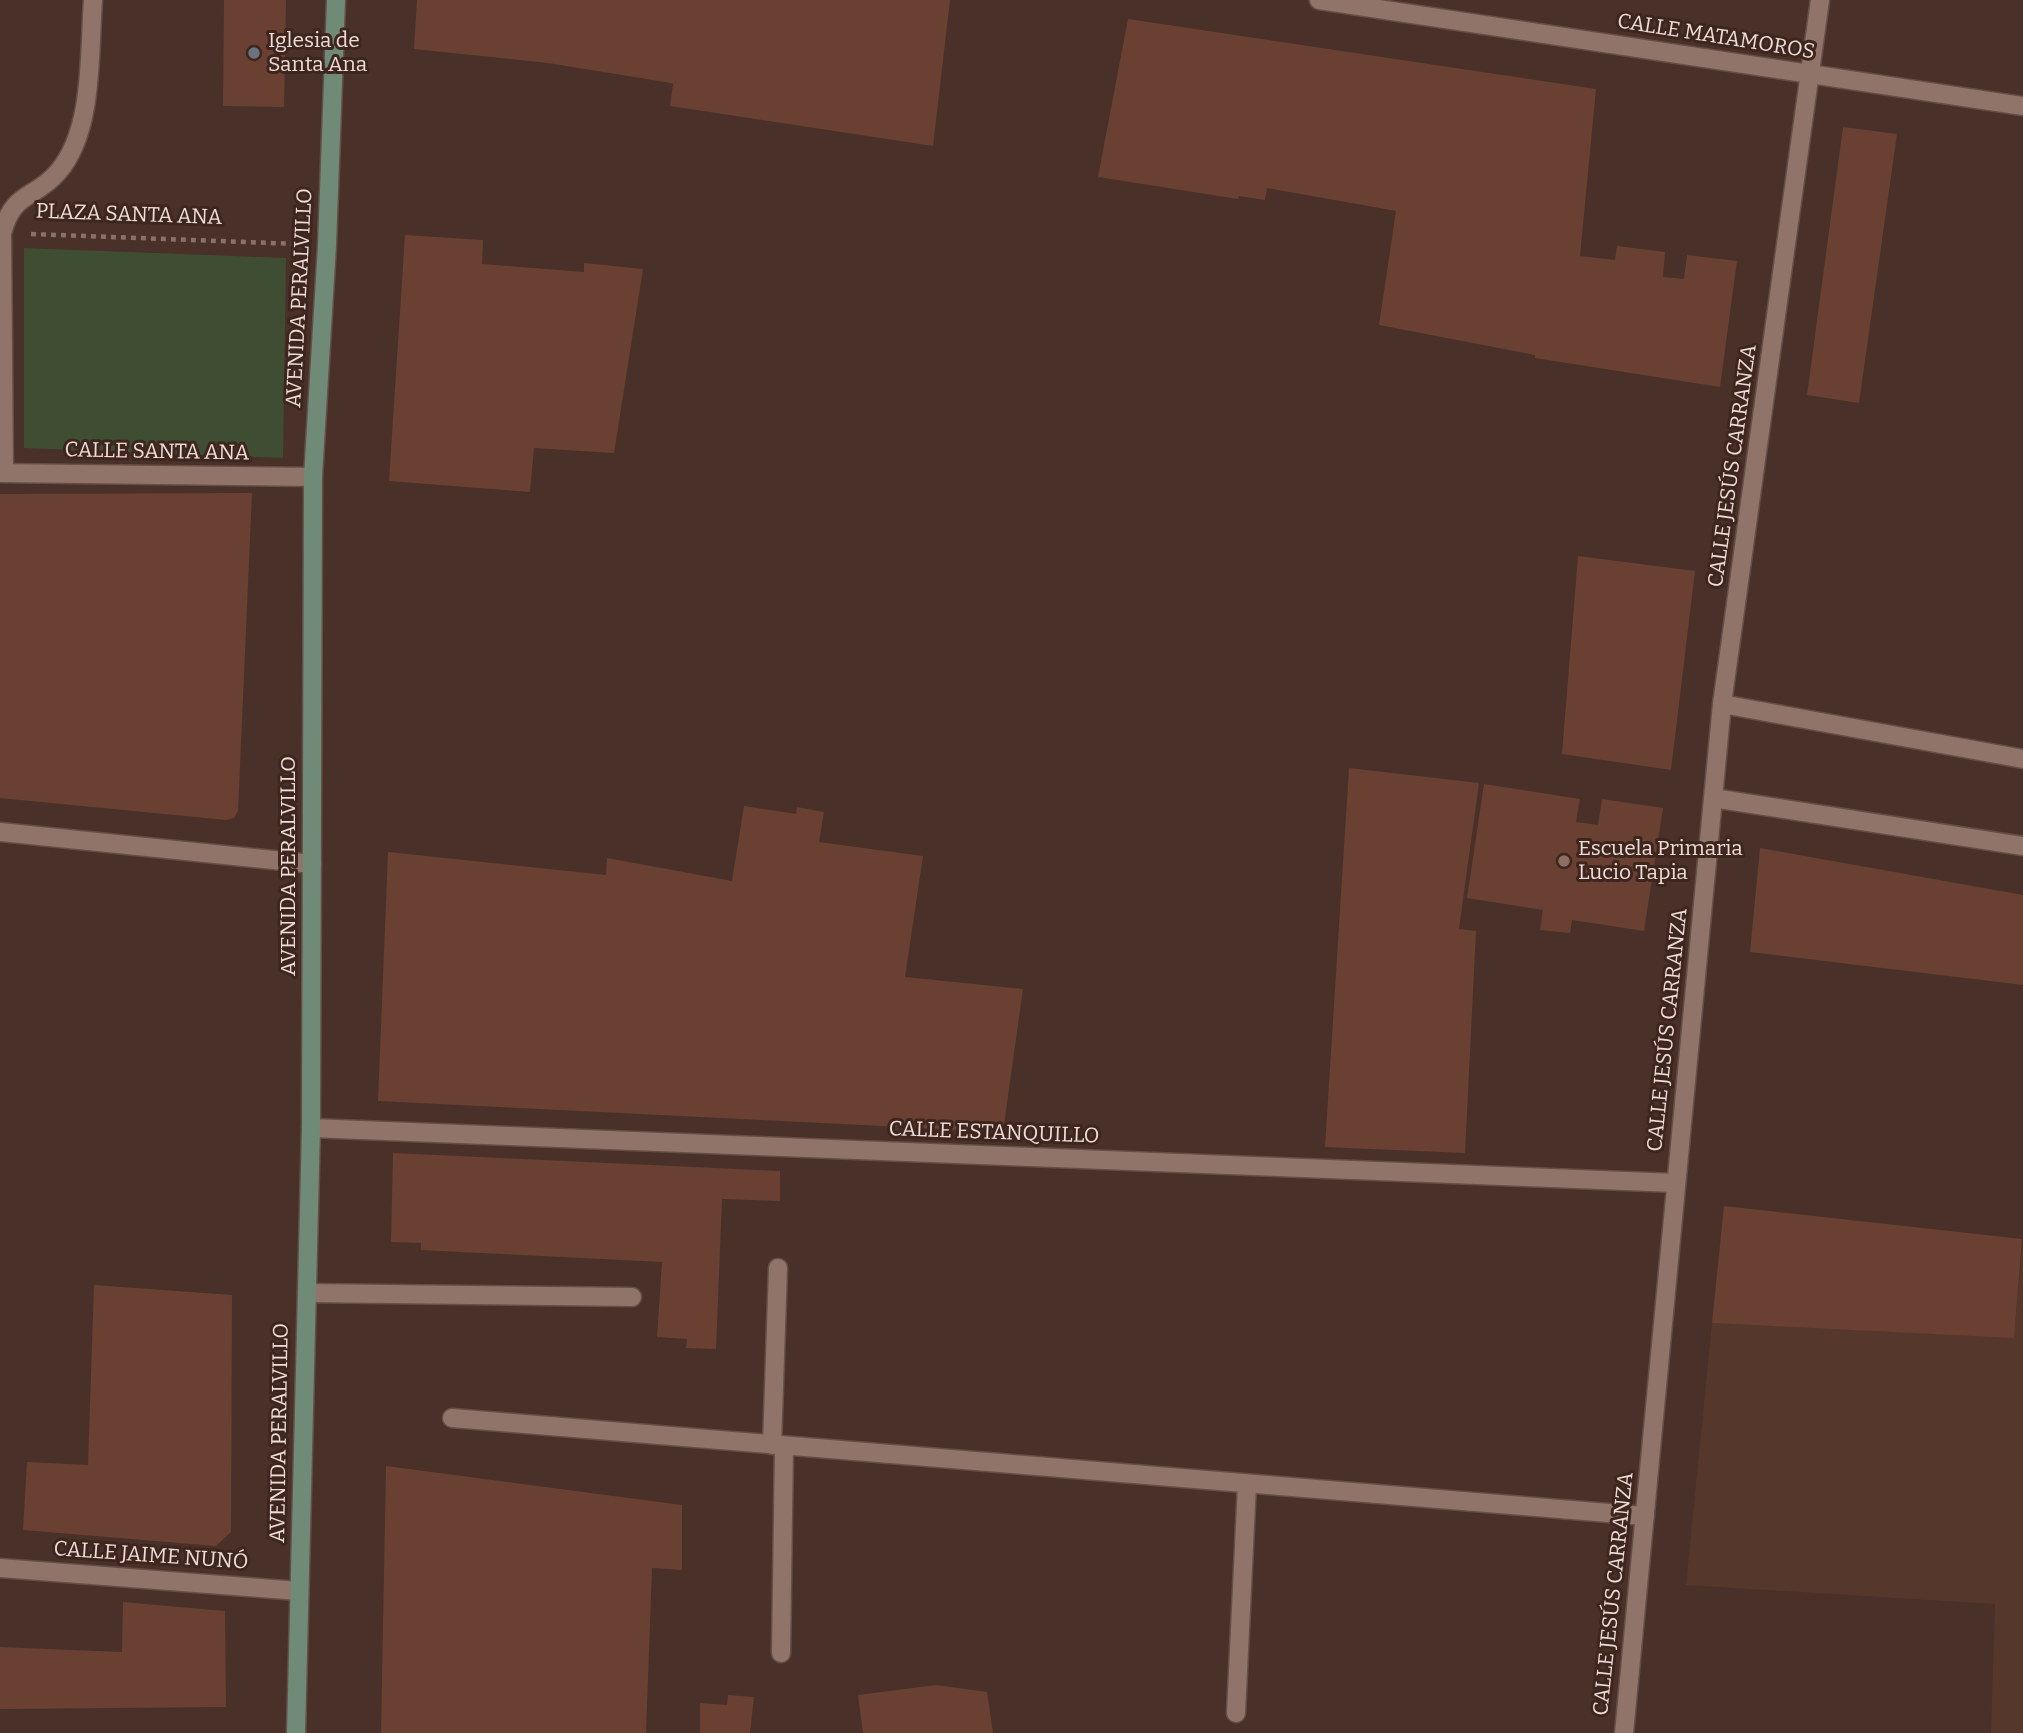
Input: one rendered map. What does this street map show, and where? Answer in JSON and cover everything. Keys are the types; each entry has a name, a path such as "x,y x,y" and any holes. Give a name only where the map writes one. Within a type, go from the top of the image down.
{"street":[{"path":"2,473 2,233 7,215 16,201 58,173 80,134 93,0"},
{"name":"AVENIDA PERALVILLO","path":"296,1733 311,1129 313,477 327,245 336,0"},
{"name":"CALLE MATAMOROS","path":"1319,0 2023,106"},
{"name":"CALLE JESÚS CARRANZA","path":"1624,1733 1722,704 1820,0"},
{"name":"CALLE SANTA ANA","path":"2,473 313,477"},
{"path":"1722,704 2023,759"},
{"path":"1713,797 2023,846"},
{"path":"0,832 312,864"},
{"name":"CALLE ESTANQUILLO","path":"311,1129 1675,1183"},
{"path":"778,1268 781,1653"},
{"path":"307,1293 632,1297"},
{"path":"452,1418 1645,1516"},
{"path":"1236,1713 1247,1484"},
{"name":"CALLE JAIME NUNÓ","path":"0,1568 299,1591"}],"path":[{"name":"PLAZA SANTA ANA","path":"2,233 327,245"}],"shaded area":[{"path":"2023,1239 2023,1733 1991,1733 1995,1604 1686,1585 1712,1323 2014,1337"}],"green space":[{"path":"24,248 286,258 283,458 24,448"}],"building":[{"name":"Iglesia de Santa Ana","path":"224,0 286,0 284,107 223,106"},
{"path":"417,0 950,0 933,146 670,106 671,83 548,63 414,49"},
{"path":"1128,19 1596,89 1580,256 1615,260 1617,246 1665,252 1663,277 1684,279 1687,255 1737,261 1720,387 1535,358 1535,355 1379,325 1396,211 1267,188 1265,200 1239,196 1238,199 1098,177"},
{"path":"1843,127 1897,134 1859,403 1807,395"},
{"path":"405,235 483,240 482,264 584,272 584,263 643,269 614,453 534,448 530,492 389,481"},
{"path":"252,493 238,811 234,818 226,820 0,798 0,494"},
{"path":"1578,556 1695,571 1671,770 1562,754"},
{"path":"1349,768 1479,783 1459,929 1476,931 1465,1153 1325,1147"},
{"name":"Escuela Primaria Lucio Tapia","path":"1484,784 1580,799 1576,822 1598,825 1602,799 1663,808 1644,931 1572,920 1570,933 1540,930 1543,910 1467,898"},
{"path":"744,806 796,814 797,807 824,812 819,842 923,856 905,977 1023,989 1003,1132 378,1101 388,852 606,875 607,858 732,881"},
{"path":"1760,848 2023,895 2023,985 1750,952"},
{"path":"393,1153 780,1171 780,1201 722,1199 716,1349 686,1348 687,1339 657,1337 662,1262 421,1250 421,1243 391,1242"},
{"path":"1724,1206 2022,1239 2014,1338 1712,1323"},
{"path":"94,1285 232,1295 231,1532 216,1546 23,1530 27,1462 88,1465"},
{"path":"386,1466 682,1505 682,1570 652,1568 646,1733 381,1733"},
{"path":"123,1602 225,1611 226,1707 0,1709 0,1647 122,1652"},
{"path":"936,1685 987,1692 993,1733 863,1733 858,1695"},
{"path":"728,1695 754,1697 750,1733 700,1733 700,1703 727,1705"}],"place":[{"name":"Iglesia de Santa Ana","path":"254,53"},
{"name":"Escuela Primaria Lucio Tapia","path":"1564,861"}]}
